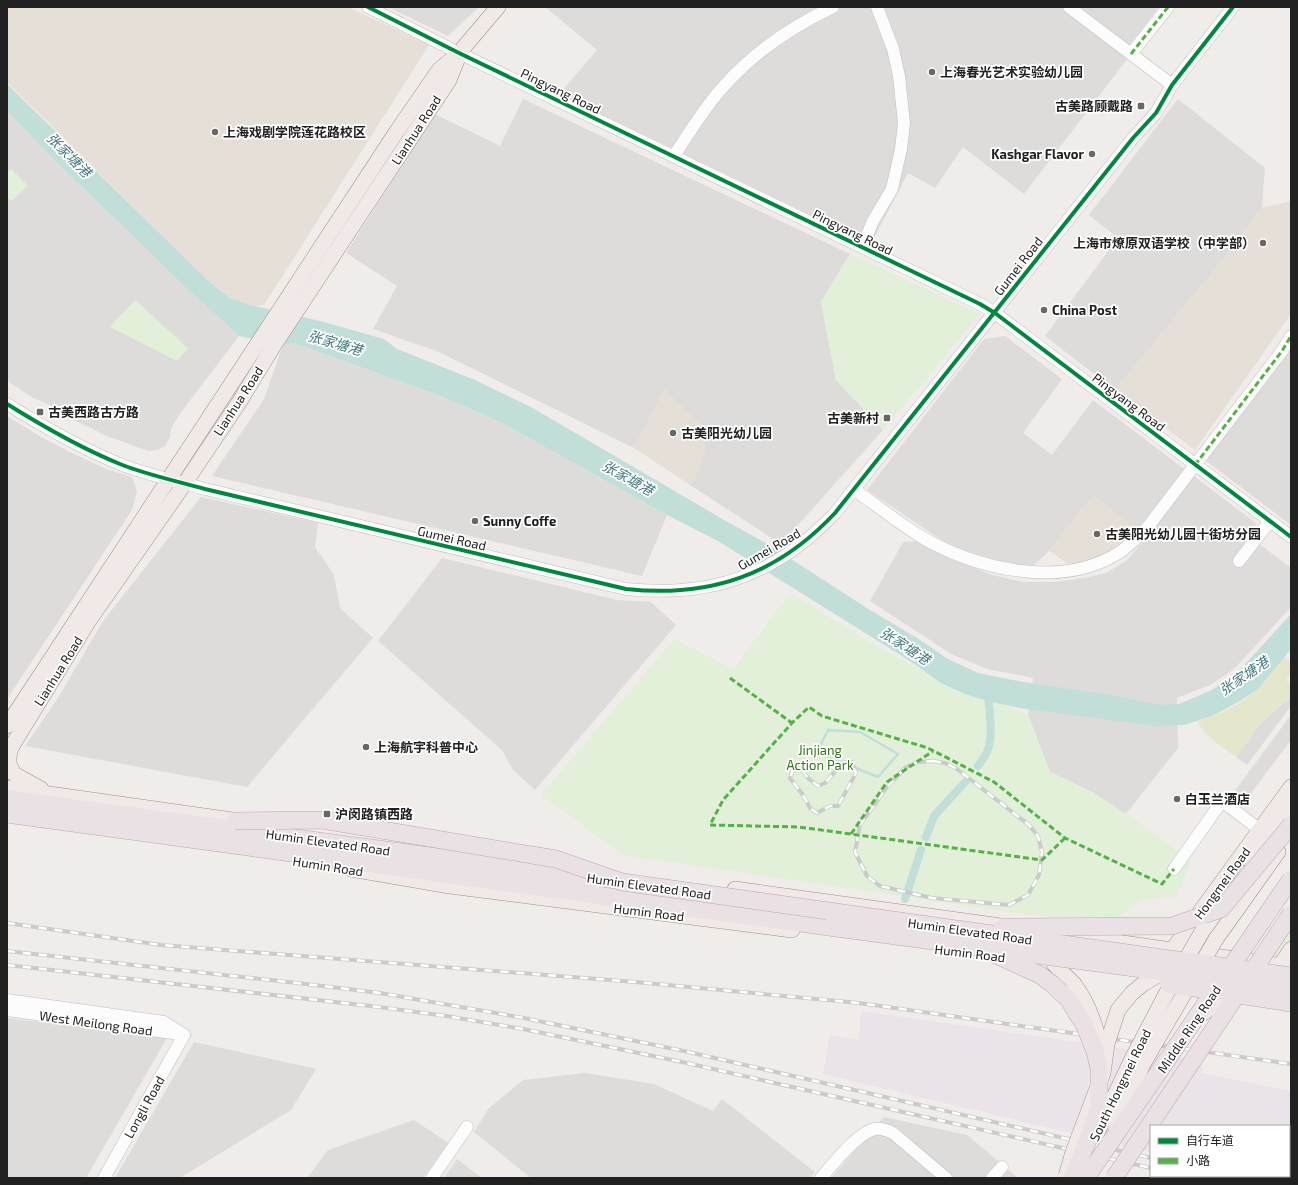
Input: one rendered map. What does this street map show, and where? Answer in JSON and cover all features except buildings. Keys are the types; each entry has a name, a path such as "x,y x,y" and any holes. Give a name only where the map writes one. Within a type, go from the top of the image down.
{"highway":[{"name":"Humin Elevated Road","path":"7,799 622,882 1291,989"},
{"name":"Humin Elevated Road","path":"7,814 942,934 1288,969"},
{"path":"235,821 322,820 556,859 622,882"},
{"path":"942,934 1172,926 1222,909 1290,833"},
{"name":"Middle Ring Road","path":"1086,1178 1291,879"},
{"name":"Middle Ring Road","path":"1114,1178 1291,914"},
{"path":"942,934 990,952 1040,975 1069,1000 1084,1024 1095,1051 1099,1069 1099,1106 1088,1140 1072,1178"},
{"path":"990,952 1080,969 1291,1003"}],"main road":[{"name":"Lianhua Road","path":"7,726 258,344 289,311 449,80 459,53 498,7"},
{"name":"Lianhua Road","path":"9,750 88,622 185,483 274,346 289,311"},
{"path":"9,750 8,762 14,774 49,794"},
{"name":"Hongmei Road","path":"1151,977 1174,950 1291,787"},
{"path":"7,788 235,821 1174,950 1288,969"},
{"name":"Hongmei Road","path":"1166,994 1203,930 1291,805"},
{"name":"Humin Road","path":"7,822 332,866 450,886 1054,964 1291,998"},
{"name":"Hongmei Road","path":"1180,1000 1216,939 1290,833"},
{"name":"Humin Road","path":"861,906 880,925 1291,982"},
{"path":"1260,993 1288,969 1291,949"},
{"path":"1054,964 1074,984 1088,1006 1094,1020 1103,1073"},
{"path":"1066,1178 1073,1152 1103,1073 1109,1037 1118,1010 1132,993 1147,981 1177,966"},
{"path":"1096,1178 1149,1083 1184,1032 1195,1020 1219,1002 1248,987 1275,983 1291,985"},
{"name":"South Hongmei Road","path":"1076,1178 1132,1057 1166,994"},
{"name":"South Hongmei Road","path":"1093,1178 1143,1064 1180,1000"}],"street":[{"name":"Pingyang Road","path":"368,7 459,53 980,304 1291,537"},
{"path":"674,156 703,112 741,67 786,32 833,7"},
{"path":"862,247 873,222 892,189 901,149 904,123 899,76 894,50 877,7"},
{"path":"1070,7 1172,85"},
{"path":"1131,54 1168,7"},
{"name":"Gumei Road","path":"7,404 59,436 98,455 135,469 185,483 626,589 652,592 678,591 700,589 722,584 753,572 792,551 822,528 855,490 1128,145 1156,113 1172,85 1233,7"},
{"path":"855,490 919,535 940,547 985,565 1032,572 1059,572 1081,568 1103,561 1132,543 1147,528 1282,351 1291,336"},
{"path":"1239,561 1270,521"},
{"path":"1174,870 1222,802 1260,830"},
{"path":"7,1000 164,1022 184,1035"},
{"name":"West Meilong Road","path":"7,1010 184,1035"},
{"name":"Longli Road","path":"104,1178 184,1035"},
{"path":"432,1178 467,1128"},
{"path":"821,1178 847,1148 865,1133 874,1129 884,1129 893,1133 946,1178"},
{"path":"992,1178 1002,1167"}],"shaded area":[{"name":"上海戏剧学院莲花路校区","path":"7,7 348,7 429,45 264,305 254,306 230,298 214,286 7,82"},
{"path":"388,7 479,7 448,36"},
{"path":"545,7 1159,7 1126,49 1131,54 1024,194 963,147 935,188 908,173 871,244 559,94 597,50"},
{"path":"523,99 850,254 821,302 836,380 883,430 781,544 690,485 700,468 665,389 634,448 439,352 373,329 397,286 346,253 435,114 500,146"},
{"path":"1178,99 1265,168 1262,208 1226,256 1115,390 1045,336 1118,238 1089,215"},
{"path":"7,111 50,156 182,284 239,336 179,415 171,429 170,437 165,446 157,450 148,451 104,435 73,420 46,403 33,398 7,381"},
{"path":"1291,201 1291,314 1195,450 1115,390 1226,256 1262,208"},
{"path":"1005,336 1062,379 1023,433 1052,455 1093,400 1257,524 1249,536 1291,568 1291,607 1234,669 1210,685 1177,698 1178,748 1126,814 1092,792 1050,772 1028,715 1033,678 988,669 953,655 870,601 903,542 917,541 954,560 992,575 1024,582 1055,582 1106,573 1126,561 1147,537 1093,495 1049,551 1031,568 1006,565 955,549 867,490 984,339"},
{"path":"294,343 438,395 500,422 667,515 642,576 212,476 264,399 283,345"},
{"path":"1291,348 1291,525 1205,460"},
{"name":"古美阳光幼儿园","path":"664,389 701,424 706,441 705,453 700,468 690,485 634,448"},
{"path":"7,416 41,437 72,453 106,469 132,477 137,491 132,510 7,699"},
{"name":"古美阳光幼儿园十街坊分园","path":"1093,495 1137,529 1115,548 1098,557 1077,564 1067,563 1049,551"},
{"path":"201,497 318,523 315,547 334,575 340,608 373,638 247,787 25,746 58,698 103,621"},
{"path":"442,558 617,600 651,602 676,625 535,790 513,770 502,750 378,641"},
{"path":"1289,698 1291,699 1291,706 1247,765 1236,757 1261,723"},
{"path":"1291,715 1291,740 1242,805 1231,796"},
{"path":"861,1011 1202,1060 1202,1073 1291,1091 1291,1178 1260,1177 1290,1177 1290,1125 1150,1125 1150,1152 823,1074 830,1035 859,1040"},
{"path":"7,1018 167,1038 86,1178 7,1178"},
{"path":"194,1042 316,1069 291,1110 181,1178 115,1178"},
{"path":"585,1073 654,1084 713,1111 722,1099 815,1172 810,1178 531,1178 474,1132 488,1109 523,1080"},
{"path":"884,1117 967,1135 1018,1178 831,1178"},
{"path":"414,1120 448,1143 423,1178 307,1178 328,1150"},
{"path":"457,1159 482,1178 444,1178"}],"green space":[{"path":"11,169 28,186 11,201 7,197 7,173"},
{"path":"850,254 980,314 883,430 836,380 821,302"},
{"path":"135,300 188,348 177,361 110,327"},
{"name":"Jinjiang Action Park","path":"790,593 887,652 923,671 1028,715 1050,772 1092,792 1192,860 1176,897 1143,899 1106,926 623,855 541,795 674,639 733,669"},
{"path":"1284,657 1291,663 1291,671 1286,680 1291,685 1291,696 1261,723 1236,757 1204,732 1198,721 1238,704 1252,694"},
{"path":"1291,929 1291,958 1273,956"}],"water":[{"name":"张家塘港","path":"7,84 214,286 230,298 254,306 320,321 384,339 397,349 475,380 531,407 766,543 948,659 978,673 1160,705 1179,704 1212,690 1238,672 1291,614 1291,649 1258,689 1240,701 1212,716 1184,725 1155,726 1020,708 987,701 965,694 941,683 910,661 718,541 667,515 500,422 438,395 294,343 283,345 239,336 182,284 50,156 7,111"}],"waterway":[{"path":"978,766 987,752 990,739 988,692"},
{"path":"828,730 860,732 898,754 878,777 821,754 818,750 828,730"},
{"path":"926,837 934,816 966,781"},
{"path":"905,899 921,850"}],"railway":[{"path":"933,761 945,763 957,769 1029,825 1038,836 1042,852 1039,875 1028,895 1009,905 932,898 880,886 867,876 855,852 860,825 887,787 906,767 918,762 933,761"},
{"path":"843,762 852,762 856,773 838,806 830,806 817,813 810,808 803,795 790,778 793,770 802,770 808,778 818,786 825,783 843,762"},
{"path":"7,923 161,945 635,982 859,1003 1291,1064"},
{"path":"7,951 380,993 524,1018 684,1051 1150,1158"},
{"path":"7,965 379,1007 446,1016 523,1029 682,1062 1150,1168"},
{"path":"1172,1177 1177,1178"},
{"path":"1190,1177 1195,1178"},
{"path":"1214,1177 1218,1178"},
{"path":"1236,1177 1240,1178"}],"marked path":[{"path":"1131,54 1168,7"},
{"path":"1195,465 1282,351 1291,336"},
{"path":"730,678 792,723"},
{"path":"1065,838 1042,860 799,827 710,825 723,800 792,723 809,707 822,716 928,748 994,782 1065,838 1162,884 1174,869"},
{"path":"851,834 887,782 933,751"}],"cycle path":[{"path":"368,7 459,53 980,304 995,313 1291,537"},
{"path":"7,404 76,444 120,464 151,475 626,589 657,591 686,590 740,578 766,567 790,552 813,534 835,513 1133,138 1156,113 1172,85 1233,7"}],"place":[{"name":"上海春光艺术实验幼儿园","path":"932,72"},
{"name":"古美路顾戴路","path":"1141,106"},
{"name":"上海戏剧学院莲花路校区","path":"215,132"},
{"name":"Kashgar Flavor","path":"1092,154"},
{"name":"上海市燎原双语学校（中学部）","path":"1263,243"},
{"name":"China Post","path":"1044,310"},
{"name":"古美西路古方路","path":"40,412"},
{"name":"古美新村","path":"887,418"},
{"name":"古美阳光幼儿园","path":"673,433"},
{"name":"Sunny Coffe","path":"475,521"},
{"name":"古美阳光幼儿园十街坊分园","path":"1097,534"},
{"name":"上海航宇科普中心","path":"366,747"},
{"name":"白玉兰酒店","path":"1177,799"},
{"name":"沪闵路镇西路","path":"327,814"}]}
